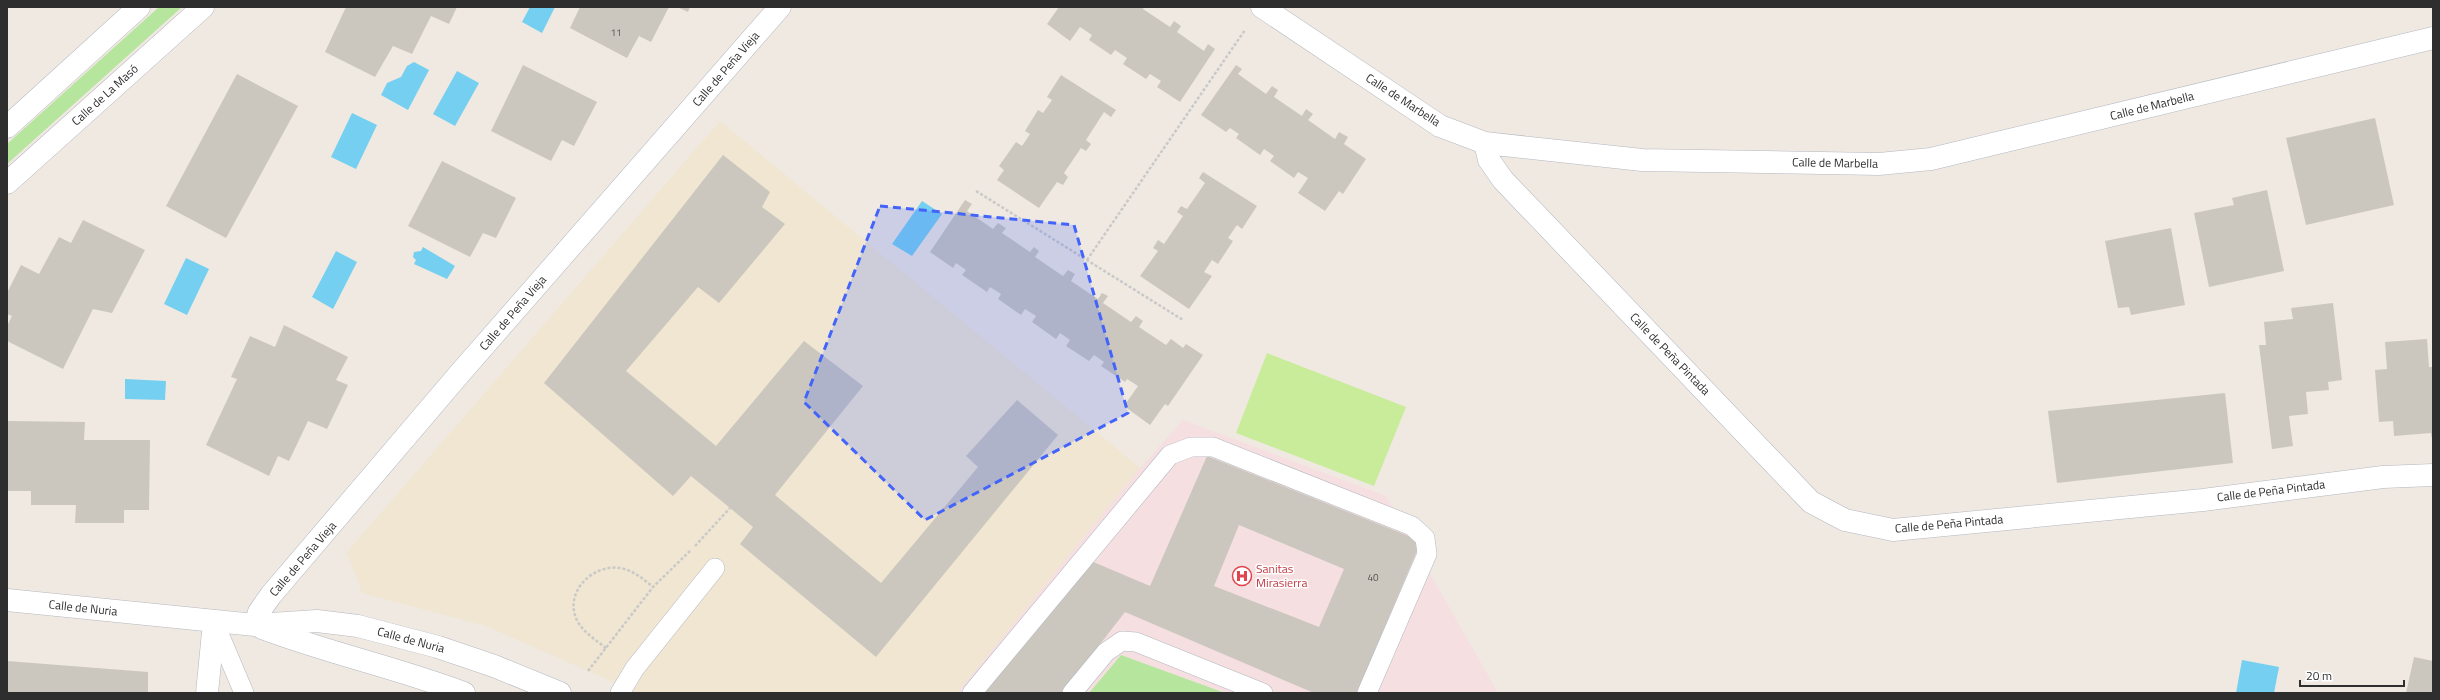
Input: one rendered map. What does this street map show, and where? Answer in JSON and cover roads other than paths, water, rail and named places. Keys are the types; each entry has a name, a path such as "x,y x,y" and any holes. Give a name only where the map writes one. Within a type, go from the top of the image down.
{"street":[{"path":"7,127 139,7"},
{"name":"Calle de La Masó","path":"7,183 203,7"},
{"name":"Calle de Peña Vieja","path":"255,625 259,612 271,595 460,372 780,7"},
{"name":"Calle de Marbella","path":"1262,7 1440,126 1485,143 1642,160 1879,164 1931,159 2433,38"},
{"name":"Calle de Peña Pintada","path":"1485,143 1489,160 1503,180 1811,502 1846,520 1893,530 2203,500 2383,477 2433,475"},
{"name":"Calle de Nuria","path":"7,600 214,622 255,625 317,622 358,626 438,647 494,666 560,693"},
{"path":"207,693 214,622"},
{"name":"Calle de Nuria","path":"255,625 317,647 412,674 464,693"}],"lane":[{"path":"972,693 1170,455 1191,447 1213,447 1412,526 1425,538 1427,554 1367,693"},
{"path":"620,693 635,668 715,568"},
{"path":"214,622 244,693"},
{"path":"1072,693 1106,652 1122,641 1136,642 1263,693"}],"water":[{"path":"530,7 555,7 542,33 522,22"},
{"path":"414,62 429,70 408,110 381,95 387,83 401,77 407,66"},
{"path":"457,71 479,83 455,126 433,114"},
{"path":"352,113 377,125 356,169 331,157"},
{"path":"922,201 942,214 912,256 892,244"},
{"path":"423,247 455,266 447,279 414,264 416,260 413,257 414,252 421,251"},
{"path":"336,251 357,262 333,309 312,297"},
{"path":"186,258 209,269 187,315 164,304"},
{"path":"125,379 166,381 165,400 125,399"},
{"path":"2242,660 2279,667 2274,693 2236,693"}],"place":[{"name":"Sanitas Mirasierra","path":"1242,576"}]}
